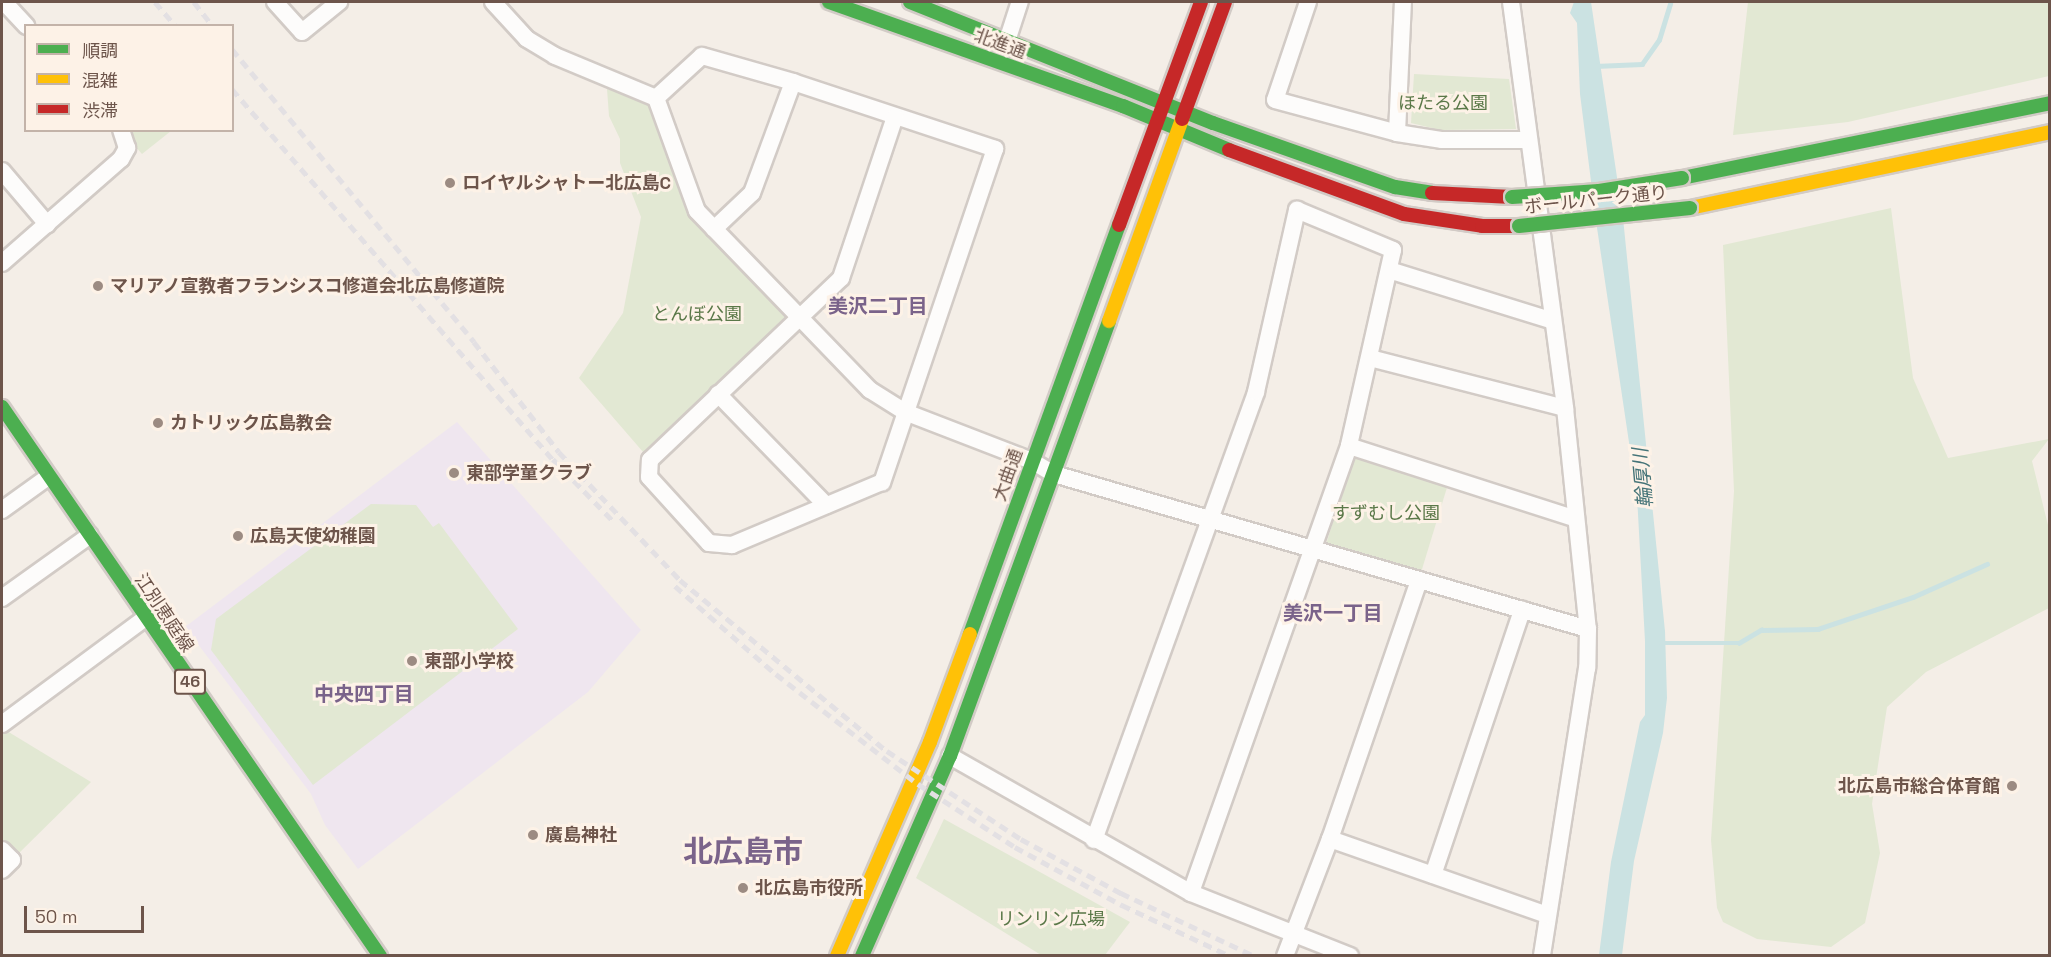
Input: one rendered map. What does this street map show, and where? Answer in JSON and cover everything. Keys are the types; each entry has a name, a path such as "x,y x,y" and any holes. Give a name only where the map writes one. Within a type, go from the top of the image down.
{"main road":[{"name":"北進通","path":"830,2 1157,122"},
{"name":"北進通","path":"909,2 1008,38 1185,111"},
{"name":"大曲通","path":"837,956 930,742 1201,2"},
{"path":"862,956 950,756 1225,2"},
{"name":"ボールパーク通り","path":"1185,111 1395,187 1449,195 1512,197 1599,190 1682,178 2049,103"},
{"name":"ボールパーク通り","path":"1157,122 1404,214 1482,226 1519,226 1690,208 2049,132"},
{"name":"江別恵庭線","path":"2,408 380,956"}],"street":[{"path":"4,2 24,24"},
{"path":"275,2 302,32 339,2"},
{"path":"493,2 527,39 555,56 656,98 697,211 870,390 905,412 1032,461 1054,474 1588,629"},
{"path":"1008,38 1020,2"},
{"path":"1308,2 1275,100 1397,133 1442,140 1528,140"},
{"path":"1397,133 1403,2"},
{"path":"1511,2 1564,408 1588,629 1587,668 1542,956"},
{"path":"656,98 702,56 793,82 995,149 882,482 732,545 708,543 650,477 650,460 841,278 895,117"},
{"path":"714,229 752,193 793,82"},
{"path":"2,263 121,159 127,148 122,132"},
{"path":"2,171 47,224"},
{"path":"1094,840 1212,520 1256,392 1297,210 1393,250 1349,446 1191,893"},
{"path":"1389,270 1551,320"},
{"path":"1370,358 1564,408"},
{"path":"718,394 826,505"},
{"path":"1349,446 1576,519"},
{"path":"2,510 48,477"},
{"path":"2,598 90,535"},
{"path":"1285,956 1330,839 1419,580"},
{"path":"1433,875 1522,610"},
{"path":"2,724 145,618"},
{"path":"950,756 1094,840 1191,893 1350,956"},
{"path":"1330,839 1547,915"},
{"path":"2,850 12,860 2,870"}],"shaded area":[{"name":"東部小学校","path":"457,422 641,630 588,692 358,869 325,825 311,794 185,627"}],"green space":[{"path":"1748,2 2049,2 2049,76 1848,122 1733,135"},
{"name":"ほたる公園","path":"1414,74 1509,79 1516,129 1440,130 1411,123"},
{"name":"とんぼ公園","path":"607,89 656,98 697,211 799,315 650,460 579,378 623,313 641,217 620,163 620,139 609,116"},
{"path":"123,132 170,132 142,154"},
{"path":"1891,208 1913,378 1948,458 2049,439 2032,461 2049,529 2049,608 1926,672 1887,707 1872,804 1880,853 1865,923 1831,947 1757,939 1723,922 1717,908 1711,840 1734,491 1723,245"},
{"name":"すずむし公園","path":"1354,453 1449,482 1421,574 1326,545"},
{"path":"371,504 416,505 433,527 439,523 518,629 313,785 211,650 216,619"},
{"path":"2,728 91,782 13,859 2,849"},
{"name":"リンリン広場","path":"944,819 1130,922 1105,955 1041,955 916,878"}],"water":[{"name":"輪厚川","path":"1574,2 1591,2 1623,218 1665,631 1667,698 1663,733 1634,861 1622,955 1599,955 1611,862 1640,722 1645,715 1645,641 1637,496 1596,221 1580,94 1577,23 1570,13"}],"waterway":[{"path":"1595,66 1642,64 1659,40 1670,4"},
{"path":"1661,643 1739,643 1761,630 1818,629 1913,597 1987,564"}],"railway":[{"path":"155,2 174,24"},
{"path":"194,2 211,24"},
{"path":"234,51 474,342 559,452 680,580 887,751 1021,839 1121,893 1254,956"},
{"path":"234,91 553,459 615,523"},
{"path":"675,586 776,674 918,784 1015,847 1122,905 1230,956"}],"traffic: fast":[{"path":"829,2 1123,106 1229,150"},
{"path":"910,2 1213,123 1395,187 1432,193"},
{"path":"1682,178 2050,103"},
{"path":"1512,197 1599,191 1682,178"},
{"path":"1519,226 1690,208"},
{"path":"970,634 1119,225"},
{"path":"862,956 950,756 1109,321"},
{"path":"2,407 380,956"}],"traffic: slow":[{"path":"1109,321 1182,119"},
{"path":"1690,208 2050,132"},
{"path":"837,956 930,742 970,634"}],"traffic: jam":[{"path":"1119,225 1201,2"},
{"path":"1182,119 1225,2"},
{"path":"1229,150 1404,214 1482,226 1519,226"},
{"path":"1432,193 1512,197"}],"place":[{"name":"ロイヤルシャトー北広島C","path":"450,183"},
{"name":"マリアノ宣教者フランシスコ修道会北広島修道院","path":"98,286"},
{"name":"カトリック広島教会","path":"158,423"},
{"name":"東部学童クラブ","path":"454,473"},
{"name":"広島天使幼稚園","path":"238,536"},
{"name":"東部小学校","path":"412,661"},
{"name":"北広島市総合体育館","path":"2012,786"},
{"name":"廣島神社","path":"533,835"},
{"name":"北広島市役所","path":"743,888"}],"district":[{"name":"美沢二丁目","path":"878,306"},
{"name":"美沢一丁目","path":"1333,613"},
{"name":"中央四丁目","path":"364,694"},
{"name":"北広島市","path":"743,852"}]}
